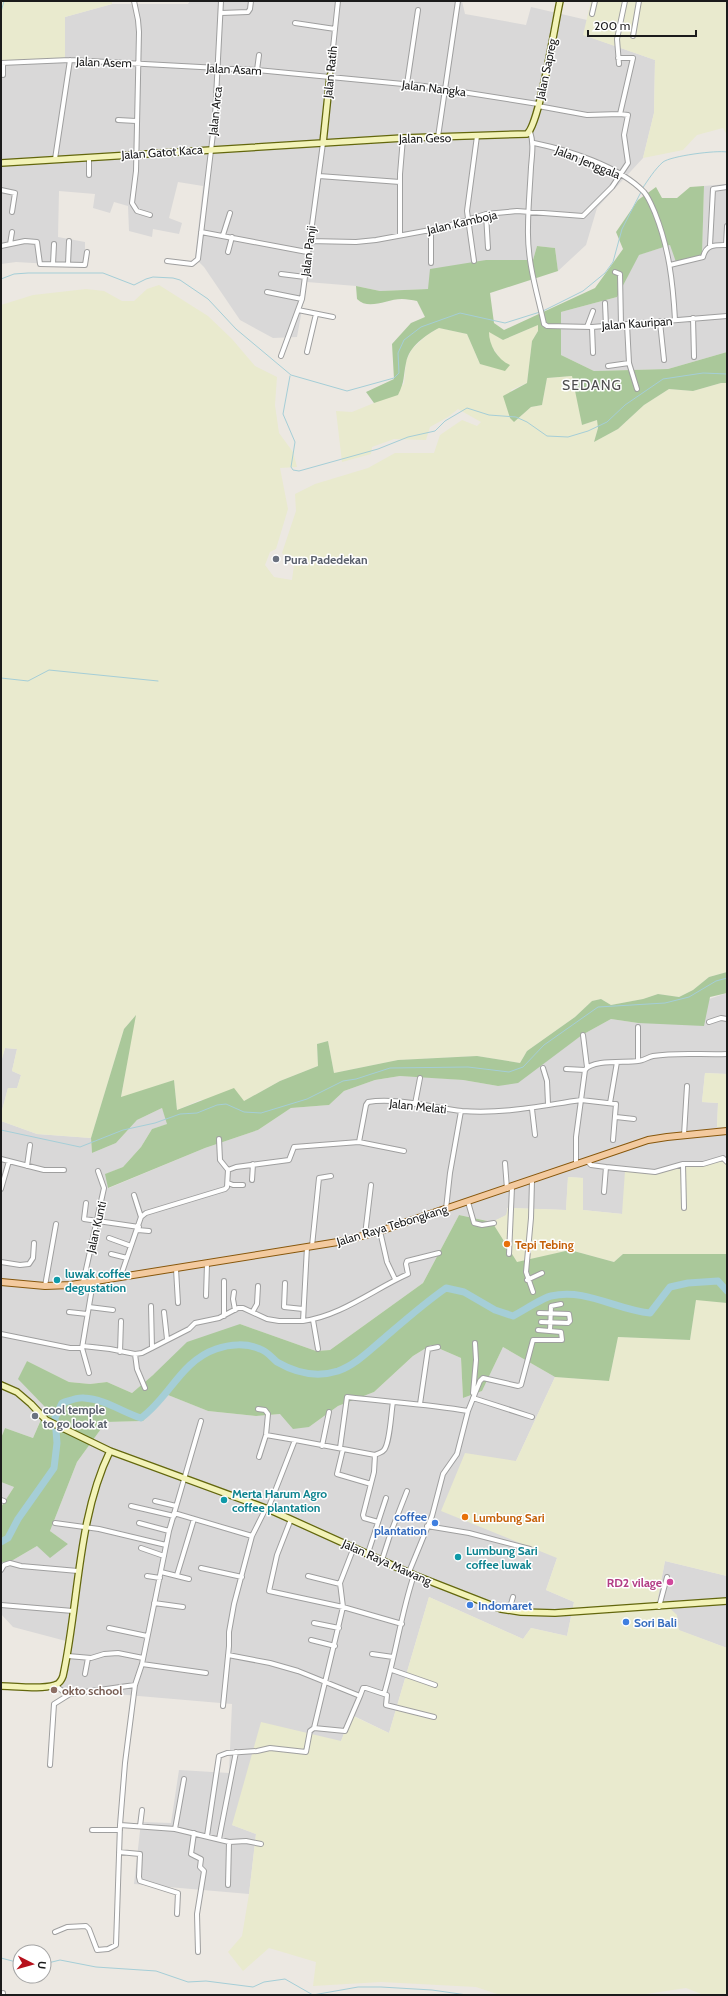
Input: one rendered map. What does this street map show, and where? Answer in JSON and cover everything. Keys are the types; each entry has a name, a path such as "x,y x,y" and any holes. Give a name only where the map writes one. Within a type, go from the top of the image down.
{"main road":[{"name":"Jalan Sapreg","path":"528,133 538,105 560,1"},
{"name":"Jalan Ratih","path":"323,143 330,76"},
{"name":"Jalan Geso","path":"323,143 528,133"},
{"name":"Jalan Gatot Kaca","path":"1,163 323,143"},
{"name":"Jalan Raya Tebongkang","path":"1,1282 46,1286 93,1282 207,1264 365,1236 648,1140 727,1131"},
{"name":"Jalan Raya Mawang","path":"1,1385 17,1392 51,1423 110,1451 267,1509 354,1546 411,1573 487,1604 509,1611 548,1614 727,1601"},
{"path":"1,1686 42,1686 57,1684 64,1676 68,1656 78,1570 97,1486 110,1451"}],"street":[{"path":"134,1 138,20 138,63 136,154 132,205 138,212 150,216"},
{"name":"Jalan Arca","path":"167,261 188,264 196,261 211,149 218,68 221,1"},
{"path":"221,12 248,12 251,1"},
{"name":"Jalan Ratih","path":"330,76 338,1"},
{"path":"438,137 446,89 451,40 458,1"},
{"path":"592,14 595,1"},
{"path":"619,64 617,39 625,1"},
{"path":"633,36 639,1"},
{"path":"407,84 418,10"},
{"path":"295,23 335,29"},
{"path":"257,70 259,55"},
{"path":"618,58 633,58 620,114 628,116 624,135 628,163 621,174"},
{"path":"54,159 70,60"},
{"name":"Jalan Asem","path":"2,63 70,60 138,63"},
{"path":"2,63 3,75"},
{"name":"Jalan Asam","path":"138,63 330,76"},
{"name":"Jalan Nangka","path":"330,76 446,89 587,115 620,114"},
{"path":"118,120 136,121"},
{"path":"528,133 534,143 528,211"},
{"path":"474,261 467,219 468,194 477,136"},
{"path":"400,235 400,182 403,138"},
{"name":"Jalan Panji","path":"282,356 302,299 307,252 323,143"},
{"name":"Jalan Jenggala","path":"534,143 584,158 621,174 644,192 657,219 670,265"},
{"path":"89,157 89,175"},
{"name":"Jalan Kamboja","path":"309,241 356,242 431,230 486,214 528,211 583,216 598,202 621,174"},
{"path":"319,176 400,182"},
{"path":"710,245 713,189 727,187"},
{"path":"1,190 15,193 12,212"},
{"name":"Jalan Kauripan","path":"528,211 528,258 532,279 542,309 543,320 547,326 590,327 727,316"},
{"path":"223,235 230,213"},
{"path":"486,214 488,248"},
{"path":"675,320 670,265 703,257 704,250 710,245 727,245 727,226"},
{"path":"431,230 431,262"},
{"path":"10,244 12,232"},
{"path":"201,232 307,252"},
{"path":"228,252 232,237"},
{"path":"68,264 69,241"},
{"path":"1,246 37,242 39,263 53,264 86,265 86,252"},
{"path":"53,264 54,244"},
{"path":"615,272 620,274 621,325"},
{"path":"281,274 305,277"},
{"path":"268,292 302,299"},
{"path":"605,303 606,326"},
{"path":"298,310 333,317"},
{"path":"593,311 590,327 593,353"},
{"path":"308,352 316,314"},
{"path":"693,318 694,357"},
{"path":"660,322 664,360"},
{"path":"627,324 629,362 637,389"},
{"path":"608,366 629,362"},
{"path":"709,1022 721,1018 727,1019"},
{"path":"638,1027 638,1061"},
{"path":"576,1165 576,1137 586,1069 583,1034"},
{"path":"566,1069 586,1069 602,1063 638,1061 650,1056 672,1054 727,1054"},
{"path":"613,1140 617,1105 610,1103 617,1062"},
{"path":"543,1068 547,1081 548,1104"},
{"path":"415,1104 420,1078"},
{"path":"684,1135 687,1086"},
{"name":"Jalan Melati","path":"360,1142 367,1102 415,1104 461,1110 498,1112 532,1109 548,1104 581,1100 610,1103"},
{"path":"532,1109 534,1134"},
{"path":"446,1209 450,1173 461,1110"},
{"path":"616,1117 634,1119"},
{"path":"143,1216 224,1189 227,1186 228,1170 220,1160 219,1139"},
{"path":"228,1170 253,1164 288,1161 294,1147 360,1142 404,1151"},
{"path":"27,1166 30,1145"},
{"path":"587,1161 591,1165 655,1172 683,1164 703,1164 724,1158 727,1162"},
{"path":"1,1159 44,1170 64,1170"},
{"path":"1,1190 9,1161"},
{"path":"505,1163 509,1188 509,1254"},
{"path":"252,1180 253,1164"},
{"path":"683,1164 684,1208"},
{"path":"604,1192 606,1167"},
{"name":"Jalan Kunti","path":"83,1283 104,1184 98,1170"},
{"path":"303,1321 309,1246 319,1178 331,1176"},
{"path":"532,1180 531,1218 526,1269 527,1280 533,1292"},
{"path":"228,1183 232,1185 243,1185"},
{"path":"365,1236 371,1185"},
{"path":"120,1278 143,1216 134,1195"},
{"path":"468,1202 474,1223 482,1225 494,1222"},
{"path":"86,1203 84,1219 138,1228 149,1232"},
{"path":"46,1286 56,1224"},
{"path":"380,1231 386,1262 395,1280"},
{"path":"109,1238 131,1246"},
{"path":"1,1262 20,1265 30,1264 33,1258 34,1244"},
{"path":"1,1334 70,1348 110,1348 120,1352 135,1354 152,1348 189,1329 195,1323 224,1316 235,1310 243,1308 253,1311 267,1319 279,1321 313,1320 347,1306 409,1273 406,1264 407,1261 439,1253"},
{"path":"110,1254 127,1258"},
{"path":"206,1296 207,1264"},
{"path":"176,1269 178,1303"},
{"path":"527,1280 542,1273"},
{"path":"224,1281 224,1316"},
{"path":"88,1374 82,1347 93,1282"},
{"path":"285,1283 284,1307 304,1309"},
{"path":"253,1311 257,1306 258,1286"},
{"path":"234,1292 232,1299 235,1310"},
{"path":"550,1331 551,1306 561,1304"},
{"path":"151,1306 152,1348"},
{"path":"89,1307 113,1310"},
{"path":"69,1312 87,1314"},
{"path":"164,1312 167,1339"},
{"path":"539,1313 569,1314 570,1321 568,1323 541,1322"},
{"path":"313,1320 318,1349"},
{"path":"120,1321 120,1352"},
{"path":"384,1694 392,1670 393,1657 402,1624 411,1573 435,1508 443,1474 457,1454 473,1397 483,1378 518,1386 521,1385 533,1340 562,1340 561,1332 538,1330"},
{"path":"473,1397 476,1360 475,1343"},
{"path":"420,1404 428,1349 438,1347"},
{"path":"135,1354 137,1369 145,1388"},
{"path":"371,1484 338,1474 342,1449 346,1397 420,1404 468,1411"},
{"path":"473,1397 532,1417"},
{"path":"266,1435 322,1446 375,1454 384,1451 393,1402"},
{"path":"258,1409 265,1410 268,1414 266,1435 260,1457"},
{"path":"322,1446 329,1412"},
{"path":"56,1932 67,1927 86,1926 89,1929 97,1950 108,1949 116,1945 120,1827 125,1763 135,1685 142,1664 169,1531 186,1479 201,1422"},
{"path":"222,1706 229,1632 234,1604 252,1536 267,1509 295,1440"},
{"path":"375,1454 371,1484 363,1517 378,1522"},
{"path":"382,1560 407,1491"},
{"path":"368,1553 386,1498"},
{"path":"155,1501 176,1506"},
{"path":"131,1506 194,1519 252,1536"},
{"path":"177,1575 194,1519"},
{"path":"291,1519 277,1555 269,1591 343,1607 402,1624"},
{"path":"55,1523 87,1527 166,1545"},
{"path":"139,1524 169,1531"},
{"path":"428,1526 469,1533 530,1549"},
{"path":"207,1836 218,1757 227,1753 276,1747 305,1752 307,1751 310,1731 314,1728 339,1628 343,1607 340,1584 354,1546"},
{"path":"141,1548 164,1556"},
{"path":"1,1570 4,1565 10,1563 21,1566 78,1570"},
{"path":"201,1568 242,1577"},
{"path":"161,1572 189,1579"},
{"path":"147,1576 160,1578"},
{"path":"308,1576 340,1584"},
{"path":"659,1607 667,1577"},
{"path":"509,1611 513,1597"},
{"path":"154,1604 183,1607"},
{"path":"1,1605 73,1611"},
{"path":"314,1623 339,1628"},
{"path":"109,1628 147,1636"},
{"path":"311,1640 335,1646"},
{"path":"68,1656 88,1658 104,1654 118,1653 143,1658"},
{"path":"372,1654 393,1657"},
{"path":"228,1655 270,1663 326,1682 360,1696"},
{"path":"85,1674 88,1658"},
{"path":"142,1664 206,1673"},
{"path":"392,1670 435,1685"},
{"path":"57,1684 61,1690 70,1694"},
{"path":"50,1765 54,1704 70,1694 135,1685"},
{"path":"314,1728 345,1731 364,1688 388,1696 386,1705 434,1717"},
{"path":"219,1839 236,1752"},
{"path":"175,1829 184,1779"},
{"path":"140,1826 142,1810"},
{"path":"92,1830 140,1826 175,1829 229,1842 246,1841 261,1844"},
{"path":"194,1833 191,1854 201,1859 200,1867 204,1871 197,1914 198,1952"},
{"path":"228,1885 229,1842"},
{"path":"119,1852 140,1854 140,1881 178,1893 177,1914"}],"shaded area":[{"path":"190,1 462,1 465,14 526,25 531,7 587,20 584,35 655,60 654,113 643,158 597,208 586,245 558,271 555,248 537,246 533,260 486,260 428,289 380,291 356,286 307,282 297,337 273,338 240,320 204,267 195,258 203,186 178,182 169,218 182,223 179,234 153,229 152,237 129,231 128,206 114,202 110,213 93,208 95,194 59,191 58,237 85,242 85,266 16,262 1,264 1,64 65,60 65,17 112,4 188,4"},
{"path":"727,184 727,352 668,369 594,371 561,355 561,312 617,297 638,255 670,245 702,256 704,186"},
{"path":"727,993 727,1074 705,1073 702,1102 718,1103 717,1127 725,1127 727,1131 727,1158 654,1172 623,1214 583,1210 583,1178 568,1177 566,1210 507,1208 507,1215 492,1222 459,1215 423,1283 330,1350 316,1351 240,1324 153,1375 132,1393 107,1382 90,1384 69,1382 27,1361 19,1379 46,1407 33,1438 5,1428 1,1438 1,1121 37,1134 91,1138 92,1153 116,1143 137,1120 162,1108 168,1124 152,1129 141,1147 123,1167 106,1174 109,1188 205,1148 258,1130 291,1108 329,1105 344,1091 375,1080 400,1076 426,1077 463,1080 498,1086 555,1054 582,1035 611,1019 638,1023"},
{"path":"5,1048 17,1049 12,1071 21,1075 17,1089 8,1088 1,1114 1,1062"},
{"path":"431,1345 461,1358 463,1398 482,1391 503,1347 555,1377 516,1461 557,1558 546,1590 574,1602 567,1636 531,1628 523,1639 429,1597 389,1733 352,1715 341,1741 232,1825 256,1834 249,1894 134,1884 141,1822 171,1823 179,1770 229,1773 232,1704 57,1689 66,1641 13,1627 1,1614 1,1562 8,1563 37,1546 68,1544 50,1531 77,1462 106,1422 143,1421 168,1395 208,1411 256,1416 280,1414 309,1427 338,1406 374,1392 413,1356"},
{"path":"1,1482 14,1487 1,1507"},
{"path":"665,1561 727,1576 727,1648 678,1630 658,1597"}],"green space":[{"path":"1,1 112,1 112,4 65,17 65,60 1,64"},
{"path":"591,1 727,1 727,135 723,128 697,135 683,150 643,158 654,113 655,60 583,35"},
{"path":"704,186 702,256 676,262 670,245 639,255 617,297 561,312 561,355 594,371 668,369 727,352 727,383 721,383 693,391 669,389 644,405 618,429 594,442 598,428 597,420 582,425 572,376 547,378 542,405 531,407 514,422 510,418 503,396 527,383 532,341 538,331 538,325 503,340 489,332 492,347 501,359 510,365 505,371 480,364 467,334 439,328 414,346 406,363 403,382 398,395 374,403 366,392 394,379 392,344 411,323 425,317 417,301 396,299 378,304 367,304 362,302 357,299 356,286 380,291 428,289 430,269 486,260 533,260 537,246 555,248 558,271 490,293 494,323 504,330 595,288 623,249 616,232 638,200 656,187 662,198 677,198 690,187"},
{"path":"159,285 208,316 232,339 255,366 277,377 275,405 279,433 293,452 297,467 280,468 288,509 276,549 270,552 265,565 274,577 292,580 294,565 282,553 296,511 295,494 315,484 368,468 395,453 434,453 440,435 462,420 477,426 481,422 458,409 448,417 430,427 426,440 394,439 372,447 371,454 342,462 336,411 352,412 374,403 404,384 406,361 412,349 427,335 439,328 467,334 480,364 502,362 489,342 489,331 503,340 538,325 538,331 532,341 527,383 511,390 514,422 531,407 542,405 547,378 573,376 582,425 597,420 598,428 594,442 618,429 644,405 669,389 693,391 721,383 727,383 727,972 709,977 693,990 679,997 658,994 643,999 611,1005 601,999 592,1001 575,1017 527,1051 520,1063 477,1056 398,1060 334,1073 328,1041 317,1044 318,1066 280,1081 244,1101 200,1100 177,1110 174,1080 121,1098 135,1016 124,1029 91,1138 37,1134 1,1121 1,1114 8,1088 17,1088 21,1075 12,1071 17,1049 5,1048 1,1062 1,305 33,295 86,289 104,291 122,301 134,301 147,289"},
{"path":"727,972 727,993 710,997 704,1026 638,1023 611,1019 582,1035 518,1083 498,1086 463,1080 400,1076 375,1080 344,1091 329,1105 291,1108 258,1130 205,1148 108,1188 105,1174 123,1167 141,1147 152,1129 167,1124 162,1108 137,1120 116,1143 92,1153 91,1138 124,1029 136,1015 121,1097 174,1080 177,1110 234,1088 244,1101 280,1081 318,1066 317,1044 328,1041 334,1073 398,1060 477,1056 520,1063 527,1051 575,1017 592,1001 601,999 611,1005 643,999 658,994 679,997 693,990 709,977"},
{"path":"705,1073 727,1074 727,1131 725,1127 717,1127 718,1103 702,1102"},
{"path":"727,1158 727,1254 623,1254 614,1262 570,1250 517,1263 492,1222 506,1215 511,1195 513,1208 566,1210 568,1177 583,1178 583,1210 622,1214 625,1171 654,1172"},
{"path":"459,1215 492,1222 517,1262 570,1250 614,1262 623,1254 727,1254 727,1303 696,1300 690,1340 618,1337 609,1381 555,1377 503,1347 482,1391 463,1398 461,1358 431,1345 413,1356 374,1392 338,1406 309,1427 293,1429 280,1414 256,1416 208,1411 168,1395 143,1421 106,1422 77,1462 50,1531 68,1544 50,1558 37,1546 8,1563 1,1562 1,1507 14,1487 1,1482 1,1438 5,1428 33,1438 46,1408 18,1379 27,1361 69,1382 90,1384 107,1382 132,1393 187,1342 240,1324 316,1351 330,1350 423,1283"},
{"path":"696,1299 727,1303 727,1576 665,1561 658,1597 677,1615 679,1630 727,1648 727,1995 704,1995 686,1988 640,1995 500,1995 476,1987 381,1982 313,1986 316,1962 269,1948 243,1971 228,1952 242,1936 249,1894 256,1834 232,1825 261,1722 341,1741 351,1715 389,1733 429,1597 523,1639 531,1628 567,1636 574,1602 546,1590 557,1558 441,1511 465,1453 516,1461 555,1377 609,1381 618,1337 690,1340"}],"waterway":[{"path":"1,12 4,1"},
{"path":"642,189 663,162 694,154 727,152"},
{"path":"543,311 583,291 605,273 613,262 622,229 641,192"},
{"path":"1,279 14,274 28,273 103,273 134,285 153,277 173,278 180,280 208,299 236,329 291,375 347,391 394,378 399,373 398,353 404,340 421,327 460,313 505,323 540,312"},
{"path":"290,376 283,414 295,442 291,467 293,470 299,471 378,449 408,437 435,431 445,421 467,408 489,415 516,417 527,422 547,436 568,437 588,431 607,422 625,405 663,379 703,373 727,374"},
{"path":"1,678 28,681 49,670 158,681"},
{"path":"1,1130 80,1147 123,1130 155,1123 180,1114 197,1113 217,1105 226,1104 244,1112 261,1113 307,1099 343,1081 356,1079 390,1068 468,1067 509,1072 523,1067 544,1045 598,1007 665,1003 689,997 716,981 727,978"},
{"path":"1,1542 8,1538 18,1519 54,1468 57,1443 55,1418 62,1403 79,1398 92,1399 106,1403 141,1418 151,1410 193,1362 216,1349 233,1345 255,1347 263,1350 277,1362 291,1369 299,1372 322,1374 338,1371 356,1361 446,1288 464,1292 495,1310 513,1316 547,1297 564,1294 589,1297 625,1308 650,1313 670,1287 688,1283 718,1281 727,1291"},
{"path":"1,1958 12,1961"},
{"path":"52,1962 60,1960 96,1967 156,1971 188,1982 206,1981 253,1987 264,1982 285,1979 313,1995 358,1987 432,1990 467,1995"}],"place":[{"name":"Pura Padedekan","path":"276,559"},
{"name":"Tepi Tebing","path":"507,1244"},
{"name":"luwak coffee degustation","path":"57,1280"},
{"name":"cool temple to go look at","path":"35,1416"},
{"name":"Merta Harum Agro coffee plantation","path":"224,1500"},
{"name":"Lumbung Sari","path":"465,1517"},
{"name":"coffee plantation","path":"435,1523"},
{"name":"Lumbung Sari coffee luwak","path":"458,1557"},
{"name":"RD2 vilage","path":"670,1582"},
{"name":"Indomaret","path":"470,1605"},
{"name":"Sori Bali","path":"626,1622"},
{"name":"okto school","path":"54,1690"}],"district":[{"name":"SEDANG","path":"592,385"}]}
